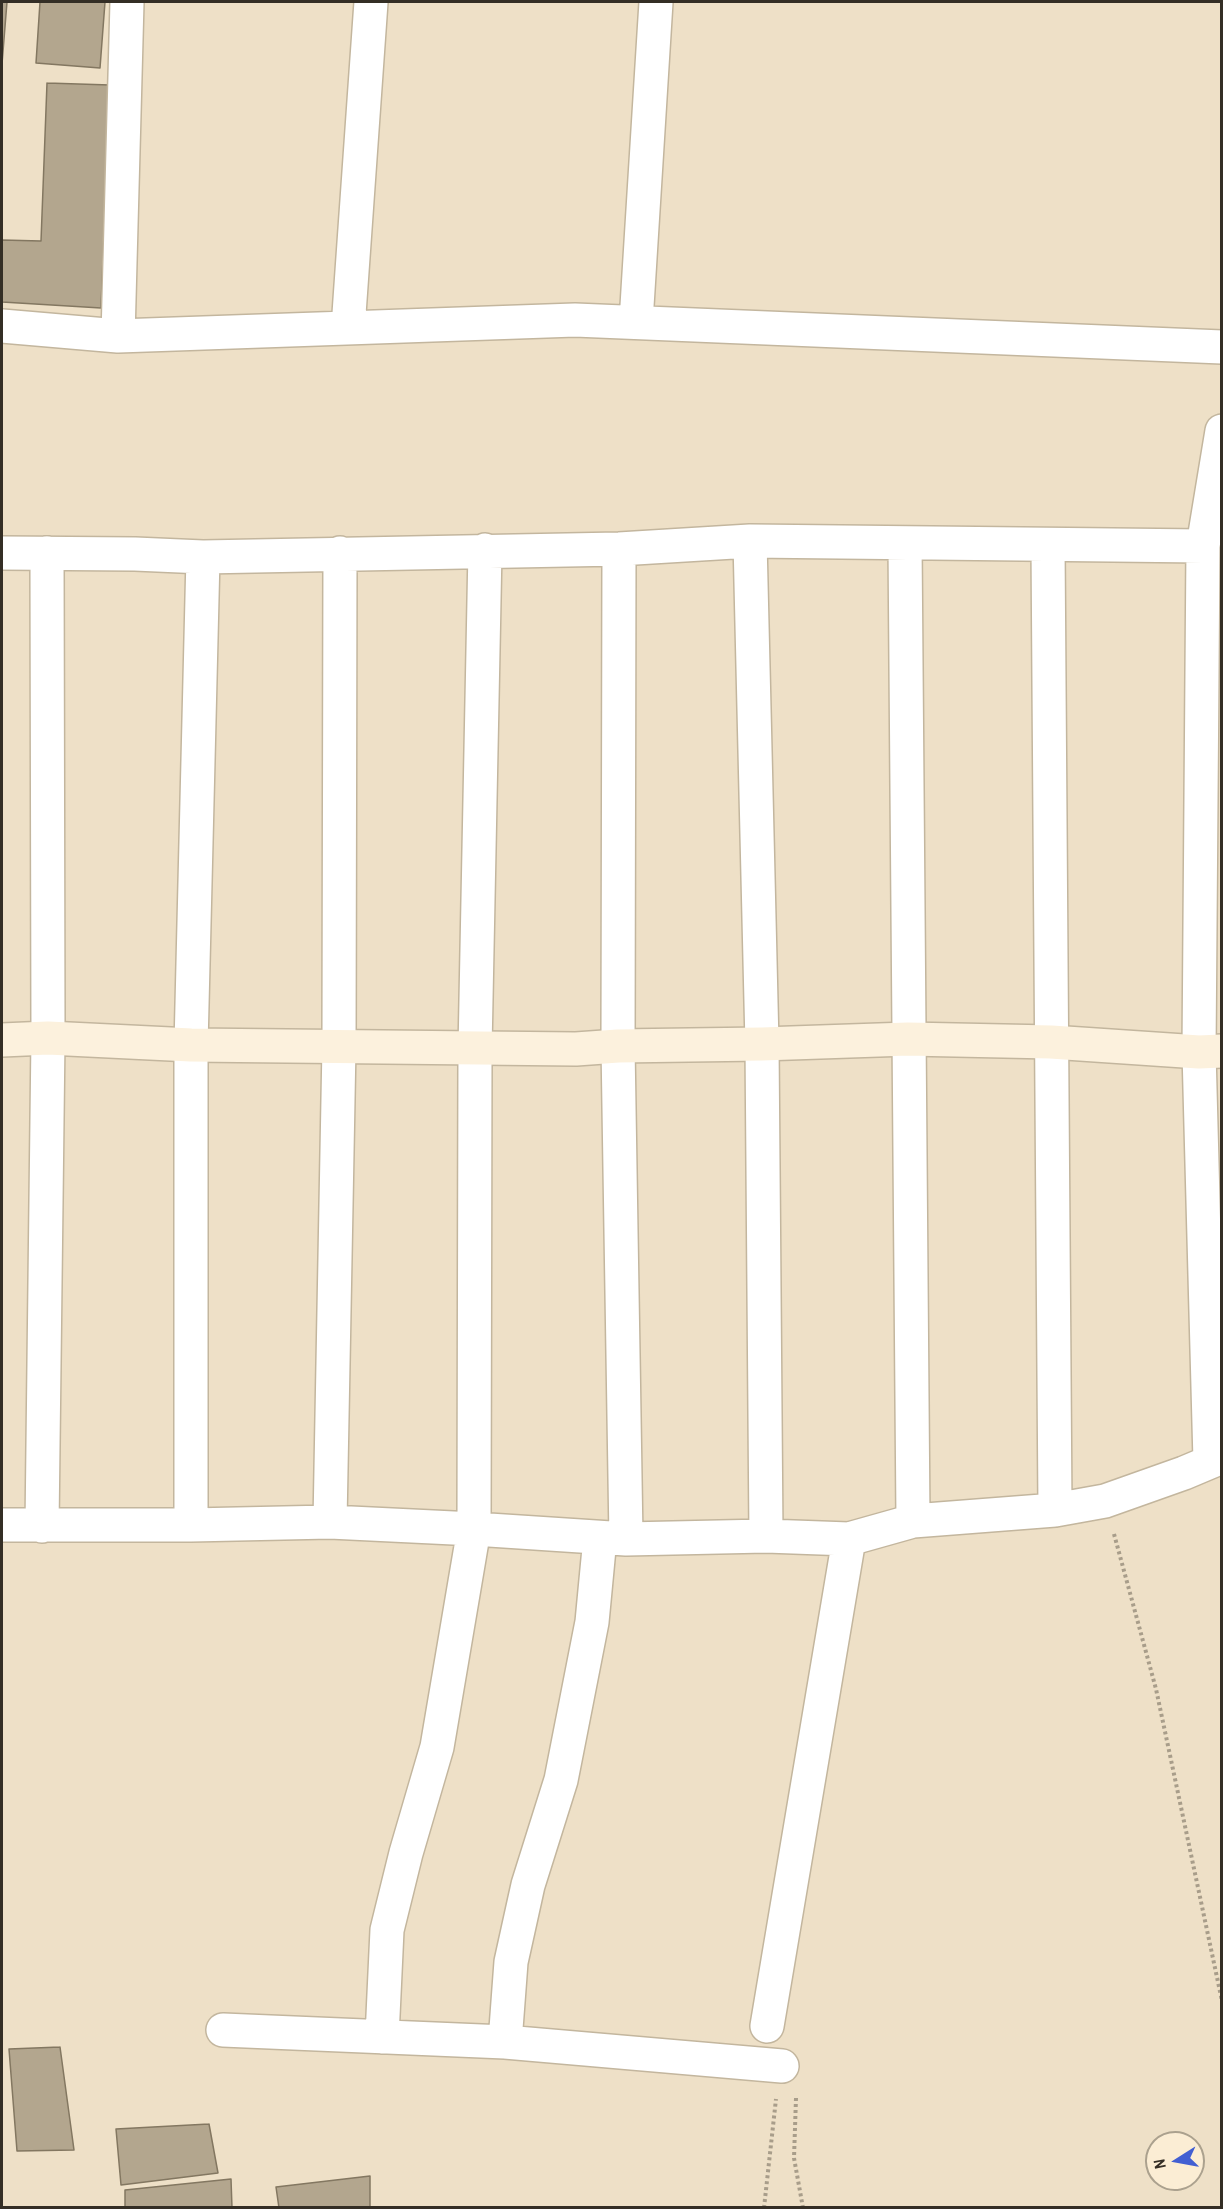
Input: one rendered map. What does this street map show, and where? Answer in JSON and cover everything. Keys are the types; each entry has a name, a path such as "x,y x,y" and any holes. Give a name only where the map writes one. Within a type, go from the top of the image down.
{"street":[{"path":"118,336 127,2"},
{"path":"348,328 371,2"},
{"path":"636,322 656,2"},
{"path":"2,326 118,336 575,320 1221,347"},
{"path":"2,1525 330,1522 613,1538 766,1536 849,1539 913,1521 1055,1510 1105,1500 1184,1473 1216,1459 1203,546 1221,431"},
{"path":"2,553 203,557 619,549 750,541 1203,546"},
{"path":"750,541 762,1044 766,1536"},
{"path":"905,543 913,1521"},
{"path":"1048,545 1055,1510"},
{"path":"505,2042 510,1962 528,1885 561,1780 592,1622 613,1538 618,1046 619,549"},
{"path":"382,2037 387,1930 406,1853 437,1747 474,1529 475,1049 485,550"},
{"path":"42,1526 48,1038 47,553"},
{"path":"330,1522 339,1046 339,553"},
{"path":"191,1525 191,1045 203,557"},
{"path":"2,1040 48,1038 191,1045 576,1049 618,1046 908,1040 1052,1042 1210,1052"},
{"path":"767,2026 849,1539"},
{"path":"223,2030 505,2042 782,2066"}],"path":[{"path":"1105,1500 1156,1689 1221,2001"},
{"path":"764,2208 768,2189 772,2118 782,2066"},
{"path":"796,2097 794,2158 803,2208"}],"building":[{"path":"2,2 7,2 2,64"},
{"path":"40,2 105,2 100,68 36,63"},
{"path":"47,83 110,85 101,308 2,302 2,240 41,241"},
{"path":"60,2047 74,2150 17,2151 9,2049"},
{"path":"209,2124 218,2173 121,2185 116,2129"},
{"path":"370,2176 370,2208 279,2208 276,2187"},
{"path":"231,2179 232,2208 125,2208 125,2190"}]}
